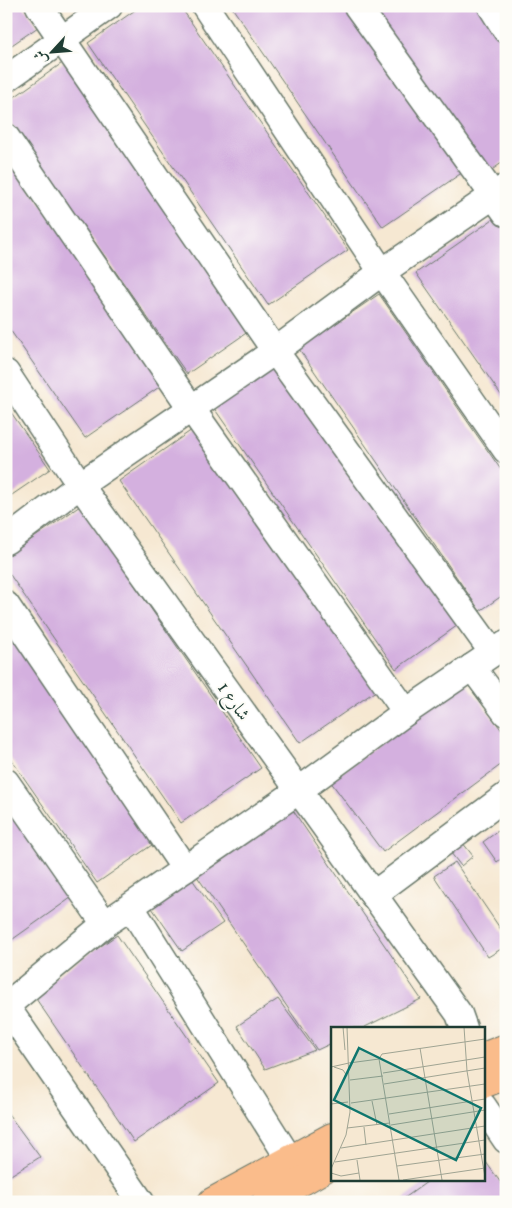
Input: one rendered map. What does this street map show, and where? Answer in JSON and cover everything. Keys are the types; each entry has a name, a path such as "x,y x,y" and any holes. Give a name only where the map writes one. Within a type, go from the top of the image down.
{"main road":[{"path":"484,1057 506,1048"},
{"path":"484,1084 506,1075"},
{"path":"212,1202 331,1138"},
{"path":"270,1200 331,1165"}],"street":[{"path":"39,6 275,351 490,655 506,714"},
{"path":"6,79 108,6"},
{"path":"205,6 382,272 506,450"},
{"path":"6,541 80,485 275,351 382,272 502,199 357,6"},
{"path":"490,6 506,30"},
{"path":"6,137 191,408 406,712"},
{"name":"شارع 1","path":"6,373 80,485 458,1014 464,1027"},
{"path":"6,605 185,869"},
{"path":"141,1202 6,1006 106,924 298,791 406,712 490,655"},
{"path":"6,782 106,924"},
{"path":"373,895 506,796"},
{"path":"131,907 290,1160"},
{"path":"484,1107 506,1140"}],"building":[{"path":"6,6 23,6 38,27 6,49"},
{"path":"141,6 180,6 348,250 268,305 88,43"},
{"path":"231,6 349,6 463,172 383,227"},
{"path":"370,6 479,6 506,45 506,160 486,174"},
{"path":"65,61 252,329 187,374 6,115 6,103"},
{"path":"6,153 165,383 85,438 6,324"},
{"path":"496,217 506,232 506,402 416,273"},
{"path":"379,294 506,477 506,593 480,611 299,349"},
{"path":"274,356 461,623 396,669 209,401"},
{"path":"6,405 50,469 6,499"},
{"path":"199,425 380,688 300,743 119,481"},
{"path":"80,506 261,768 181,823 6,569 6,557"},
{"path":"6,613 162,838 97,883 6,752"},
{"path":"465,681 506,736 506,761 383,852 330,781"},
{"path":"6,799 75,895 6,944"},
{"path":"290,806 421,999 365,1027 331,1027 331,1043 317,1050 194,872"},
{"path":"498,831 506,842 506,855 497,862 483,842"},
{"path":"459,838 473,856 461,866 447,848"},
{"path":"455,862 506,937 506,946 488,957 434,876"},
{"path":"192,879 223,923 182,951 152,908"},
{"path":"117,935 219,1083 134,1142 32,993"},
{"path":"278,999 315,1050 265,1069 237,1026"},
{"path":"6,1111 40,1157 6,1178"},
{"path":"484,1159 506,1190 506,1197 498,1202 399,1202 430,1180 484,1180"}]}
